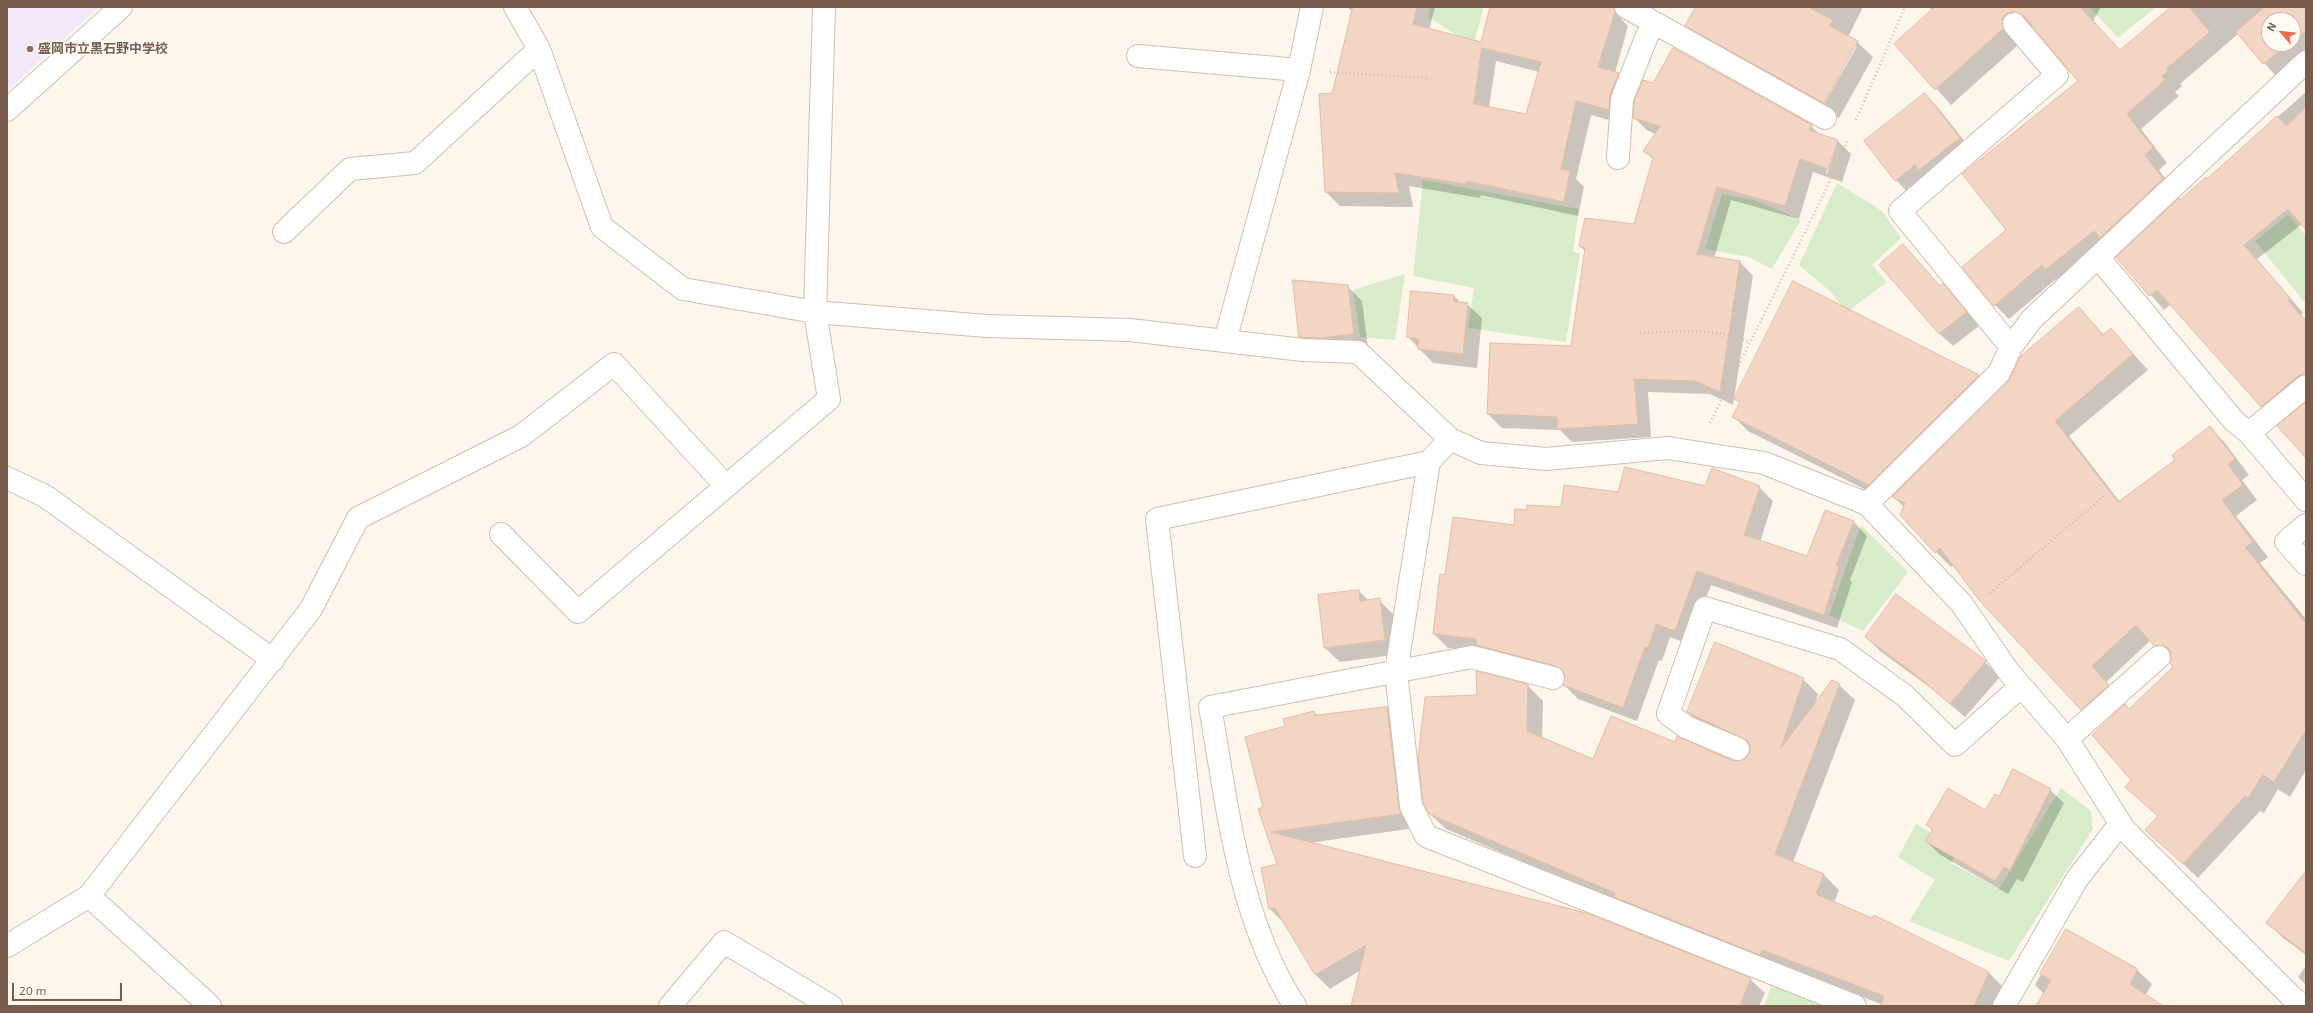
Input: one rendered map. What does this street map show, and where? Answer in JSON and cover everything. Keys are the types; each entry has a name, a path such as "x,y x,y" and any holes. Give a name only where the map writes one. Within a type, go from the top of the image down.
{"street":[{"path":"7,110 121,7"},
{"path":"515,7 538,49 602,227 683,289 815,312 987,326 1130,330 1303,350 1358,352 1450,439 1481,453 1546,459 1668,448 1764,463 1867,504 1961,603 2020,687 2067,738 2120,824 2295,1003"},
{"path":"500,534 578,612 829,399 815,312 824,7"},
{"path":"1225,341 1300,70 1312,7"},
{"path":"1626,7 1825,118"},
{"path":"1618,158 1622,99 1647,36 1655,23"},
{"path":"2011,348 1900,210 2058,74 2014,24"},
{"path":"284,232 350,169 415,163 538,49"},
{"path":"1138,56 1300,70"},
{"path":"1867,504 1999,373 2011,348 2032,319 2306,62"},
{"path":"2098,257 2234,421 2249,433 2306,500"},
{"path":"7,946 89,896 311,609 358,518 521,436 614,364 726,486"},
{"path":"2249,433 2306,386"},
{"path":"1450,439 1429,462 1396,672 1411,806 1426,836 1855,1006"},
{"path":"1195,856 1157,519 1429,462"},
{"path":"7,478 45,496 272,660"},
{"path":"2306,525 2286,542 2306,564"},
{"path":"1738,749 1686,727 1668,714 1705,608 1840,649 1904,695 1955,745 2020,687"},
{"path":"1295,1006 1260,936 1238,863 1210,707 1472,657 1553,678"},
{"path":"2067,738 2159,657"},
{"path":"2004,1006 2077,879 2120,824"},
{"path":"89,896 210,1006"},
{"path":"670,1006 724,942 831,1006"}],"path":[{"path":"1853,127 1905,7"},
{"path":"1300,70 1429,78"},
{"path":"1695,452 1822,198 1850,134"},
{"path":"1640,333 1709,331 1740,338 1750,343"},
{"path":"1967,613 2104,496"}],"shaded area":[{"name":"盛岡市立黒石野中学校","path":"7,7 99,7 7,91"}],"green space":[{"path":"1430,7 1484,7 1473,45 1428,17"},
{"path":"2089,7 2156,7 2118,38"},
{"path":"1423,180 1579,209 1573,252 1580,253 1566,342 1468,328 1474,288 1413,276"},
{"path":"1837,183 1882,211 1901,238 1872,265 1887,282 1847,312 1832,293 1799,265"},
{"path":"1722,194 1754,200 1801,220 1772,269 1749,257 1705,249"},
{"path":"2288,214 2306,236 2306,304 2255,241"},
{"path":"1405,274 1395,340 1360,337 1353,290"},
{"path":"1861,525 1908,572 1863,631 1829,615"},
{"path":"2061,788 2091,811 2093,829 2009,961 1909,921 1935,880 1898,857 1916,824 1955,846 1956,855 1951,863 1999,889"},
{"path":"1772,984 1826,1006 1764,1006"}],"building":[{"path":"1353,7 1417,7 1413,24 1481,42 1490,7 1614,7 1615,12 1598,67 1619,73 1610,95 1609,110 1576,101 1561,169 1570,171 1564,202 1467,181 1466,184 1395,173 1399,193 1325,192 1319,94 1332,93","holes":["1482,48 1541,62 1526,114 1474,104"]},
{"path":"1696,7 1808,7 1833,20 1830,26 1858,41 1824,103 1685,26"},
{"path":"1935,7 2080,7 2120,50 2171,7 2189,7 2210,32 2166,69 2168,71 2162,76 2165,80 2127,114 2153,148 2145,155 2163,179 2100,238 2094,231 2045,270 2042,265 1994,306 1962,267 2006,230 1962,174 2078,81 2024,16 2012,12 2006,14 2002,19 2003,29 1935,90 1894,44"},
{"path":"2265,7 2306,7 2306,31 2301,35 2301,12 2261,12 2261,52 2279,52 2263,64 2236,32"},
{"path":"1673,48 1812,125 1809,130 1838,140 1828,169 1800,159 1785,206 1717,187 1697,254 1740,261 1720,392 1695,381 1634,379 1638,424 1557,429 1557,417 1487,414 1490,343 1571,346 1585,248 1579,246 1585,218 1634,224 1653,158 1643,151 1660,126 1633,118 1634,102 1643,80 1653,83"},
{"path":"1925,93 1960,138 1919,170 1915,165 1895,181 1864,141"},
{"path":"2306,107 2306,230 2288,209 2244,245 2290,298 2288,300 2306,322 2306,374 2298,376 2261,407 2157,290 2149,296 2116,257 2179,198 2180,200 2206,177 2207,179 2277,116 2286,126"},
{"path":"1903,244 1940,286 1943,283 1967,312 1939,334 1879,265"},
{"path":"1293,280 1348,285 1354,334 1320,338 1299,337"},
{"path":"1793,281 1979,375 1869,485 1732,417 1740,402 1734,399"},
{"path":"1411,291 1454,295 1453,301 1468,303 1463,354 1418,349 1419,339 1407,337"},
{"path":"2079,307 2103,335 2111,328 2133,354 2055,421 2118,502 2175,460 2172,455 2210,426 2235,459 2228,464 2243,485 2222,500 2253,542 2245,547 2306,624 2306,730 2274,782 2263,775 2248,798 2245,796 2183,864 2145,830 2158,816 2125,787 2131,780 2092,735 2125,704 2129,709 2173,667 2170,663 2171,655 2169,649 2163,645 2154,646 2136,625 2092,666 2109,685 2081,710 1979,600 1940,548 1935,553 1900,515 1905,503 1892,497 2008,382 2021,356"},
{"path":"2306,402 2306,458 2277,426"},
{"path":"1625,467 1705,486 1712,468 1760,486 1744,535 1807,556 1825,510 1854,521 1836,566 1839,567 1824,615 1697,571 1675,631 1656,624 1648,648 1645,647 1623,708 1563,685 1565,674 1556,666 1476,645 1476,639 1433,634 1440,574 1445,575 1453,517 1514,525 1515,509 1527,510 1527,505 1561,507 1564,485 1618,492"},
{"path":"1359,590 1360,601 1380,598 1385,640 1324,648 1318,595"},
{"path":"1896,594 1986,661 1950,704 1916,675 1865,637"},
{"path":"1715,642 1804,678 1781,748 1832,680 1840,684 1775,854 1824,874 1816,894 1872,918 1874,915 1989,972 1974,1006 1880,1006 1884,996 1762,950 1760,955 1614,897 1615,893 1429,814 1423,802 1418,758 1425,697 1477,695 1476,671 1528,684 1527,731 1593,759 1611,716 1675,742 1677,736 1733,761 1745,759 1750,753 1748,741 1687,712"},
{"path":"1387,707 1401,814 1271,832 1586,913 1751,978 1740,1006 1351,1006 1366,945 1315,975 1275,908 1269,909 1261,868 1277,864 1258,809 1263,807 1245,737 1285,726 1283,719 1314,711 1315,715"},
{"path":"2013,769 2051,789 2010,870 2004,867 1995,881 1925,841 1933,829 1926,825 1948,788 1985,810 1995,794 1999,796"},
{"path":"2306,871 2306,953 2266,923"},
{"path":"2066,929 2138,969 2130,984 2163,1006 2036,1006 2051,980 2040,974"}],"place":[{"name":"盛岡市立黒石野中学校","path":"30,49"}]}
